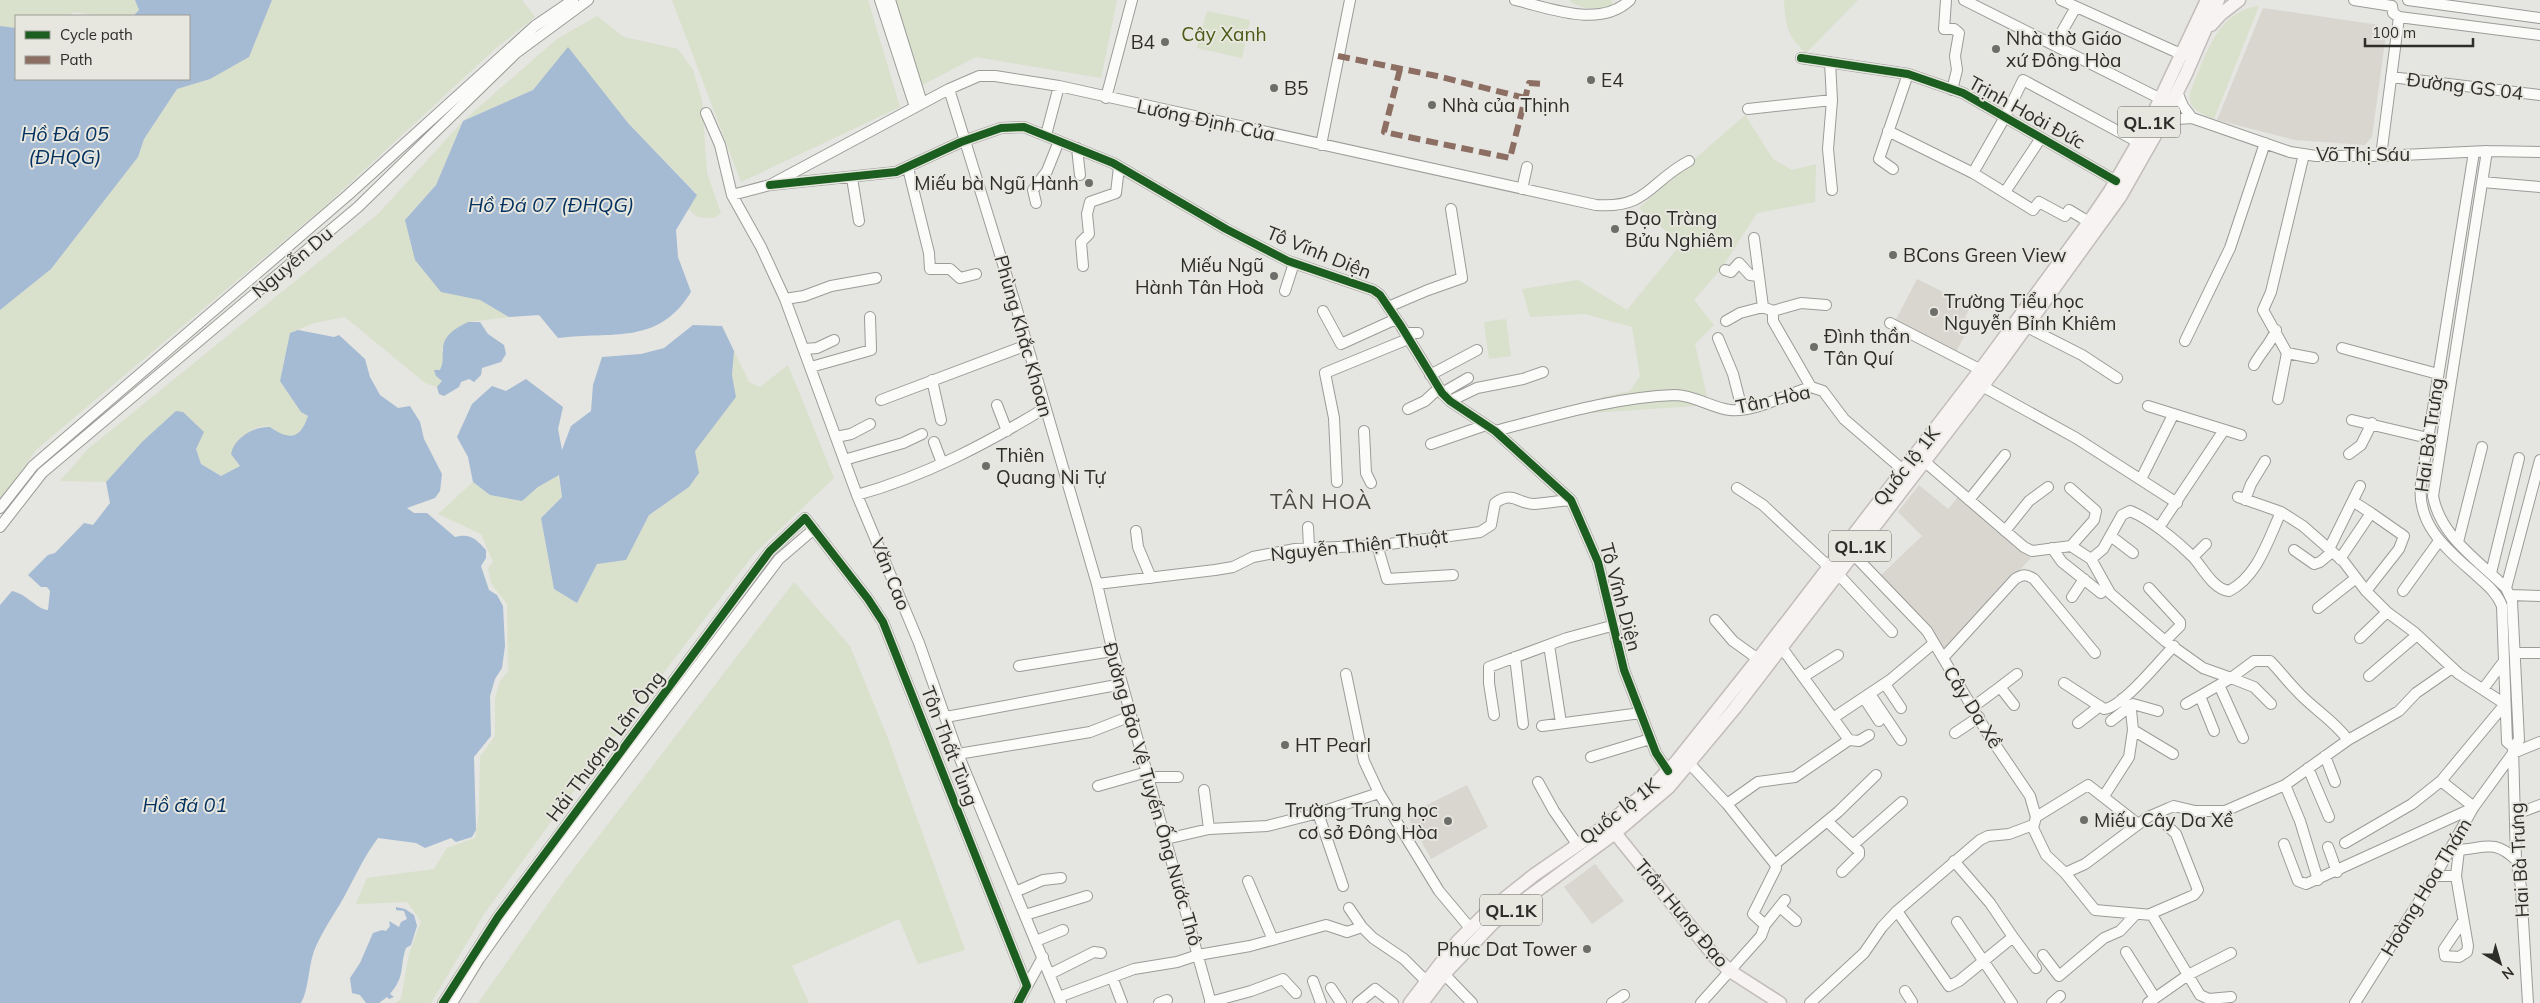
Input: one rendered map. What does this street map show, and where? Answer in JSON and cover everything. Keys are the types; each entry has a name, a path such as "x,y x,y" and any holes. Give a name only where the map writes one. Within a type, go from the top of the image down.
{"main road":[{"name":"Quốc lộ 1K","path":"1672,775 1758,659 1833,570 1854,554 1982,386 1986,372 2116,182 2183,55 2206,0"},
{"name":"Quốc lộ 1K","path":"1422,1003 1474,933 1558,874 1672,775 1690,764 1782,648 1902,470 2027,327 2120,197 2177,92 2203,38 2218,0"},
{"path":"2203,38 2221,14 2239,0"},
{"name":"Quốc lộ 1K","path":"1410,1003 1426,981 1516,890 1577,844 1612,829"},
{"name":"Trần Hưng Đạo","path":"1612,829 1715,957 1730,971 1780,1003"}],"street":[{"name":"Nguyễn Du","path":"0,508 38,469 348,195 535,26 573,0"},
{"name":"Nguyễn Du","path":"0,527 38,469 358,207 516,53 588,0"},
{"path":"880,0 918,105"},
{"path":"890,0 918,105"},
{"path":"1106,98 1132,0"},
{"path":"1320,145 1350,0"},
{"path":"1515,0 1586,15 1606,14 1630,0"},
{"path":"1946,0 1944,30 1954,29 1959,33 1955,56 1957,70 1952,90"},
{"path":"1964,0 2056,44 2161,99"},
{"path":"2061,0 2183,55"},
{"path":"2354,0 2394,3 2393,13 2402,17 2540,35"},
{"path":"2381,156 2391,77 2402,17 2410,9 2407,0 2540,18"},
{"path":"2056,44 2076,6"},
{"name":"Trịnh Hoài Đức","path":"1801,58 1908,74 1963,93 2116,182"},
{"path":"1830,62 1832,100 1828,149 1832,190"},
{"path":"1893,169 1879,159 1908,74"},
{"name":"Lương Định Của","path":"732,195 770,185 918,105 979,76 995,76 1059,86 1106,98 1596,205 1618,207 1637,199 1676,167 1689,161"},
{"name":"Đường GS 04","path":"2391,77 2540,95"},
{"path":"1973,172 2006,118 2023,80 2138,142"},
{"path":"1046,135 1059,86"},
{"name":"Phùng Khắc Khoan","path":"949,89 1097,584"},
{"path":"2177,92 2183,106 2192,118"},
{"path":"1748,109 1832,100"},
{"name":"Văn Cao","path":"706,113 720,145 732,195 761,247 806,350 857,495 919,643 958,754 1060,1000"},
{"name":"Võ Thị Sáu","path":"2161,124 2177,119 2192,118 2290,152 2304,154 2381,156 2487,151 2540,152"},
{"name":"Tô Vĩnh Diện","path":"770,185 880,176 908,168 965,140 1013,126 1034,130 1119,167 1226,229 1294,263 1373,290 1380,295 1396,319 1440,391 1450,401 1495,431 1571,500 1598,562 1615,625 1624,670 1656,753 1672,775"},
{"path":"1888,131 1973,172 2033,210 2039,202 2065,216 2069,210 2090,222"},
{"path":"2005,192 2040,138"},
{"path":"1036,202 1033,190 1047,171 1060,141"},
{"path":"2185,341 2230,248 2265,143"},
{"path":"1077,148 1080,175"},
{"name":"Hai Bà Trưng","path":"2487,151 2432,496 2435,510 2443,525 2508,591 2513,607 2519,740 2513,750"},
{"name":"Hai Bà Trưng","path":"2474,152 2428,438 2420,504 2428,525 2439,541 2499,599 2504,619 2507,742 2513,750 2516,860 2520,887 2528,1003"},
{"path":"2278,399 2288,353 2263,310 2271,292 2304,154"},
{"path":"1083,266 1081,242 1089,234 1087,214 1090,202 1116,193 1119,167"},
{"path":"1522,189 1527,167"},
{"path":"908,168 929,253 930,269 950,269 960,278 976,274"},
{"path":"852,178 859,221"},
{"path":"2482,182 2540,187"},
{"path":"1388,307 1462,278 1451,209"},
{"path":"1754,238 1762,306"},
{"path":"1725,270 1731,272 1739,262 1750,275 1758,276"},
{"path":"1285,291 1294,263"},
{"path":"785,299 804,296 831,286 876,278"},
{"path":"1726,320 1762,306 1773,311 1801,303 1826,305"},
{"path":"1323,310 1340,344 1396,319"},
{"path":"1773,311 1773,320 1811,387"},
{"path":"811,367 871,350 870,318"},
{"path":"1890,323 1986,372"},
{"path":"2027,327 2082,356 2117,378"},
{"path":"2254,365 2276,330"},
{"path":"1337,482 1334,418 1325,373 1418,332"},
{"path":"1718,338 1733,374 1742,408"},
{"path":"806,350 817,348 834,340"},
{"path":"881,400 1027,346"},
{"path":"2342,348 2438,374"},
{"path":"1430,375 1477,350"},
{"path":"2288,353 2313,358"},
{"path":"1450,401 1476,388 1523,379 1543,372"},
{"path":"1408,409 1468,378"},
{"path":"932,380 941,420"},
{"path":"1982,386 2076,438 2176,502"},
{"name":"Tân Hòa","path":"1495,431 1619,402 1676,395 1731,410 1756,406 1811,387 1823,391 1844,419 1902,470"},
{"path":"997,404 1007,431"},
{"path":"2148,406 2241,435"},
{"path":"857,495 890,486 990,442 1045,408"},
{"path":"2141,479 2173,415"},
{"path":"2352,420 2372,423 2428,438"},
{"path":"2349,454 2362,445 2372,423"},
{"path":"836,437 851,434 870,424"},
{"path":"1431,444 1486,425"},
{"path":"2162,523 2224,430"},
{"path":"1364,431 1366,473 1371,483"},
{"path":"844,460 903,443 922,434"},
{"path":"934,442 942,463"},
{"path":"2458,542 2482,446"},
{"path":"1969,500 2004,455"},
{"path":"2491,573 2519,458"},
{"path":"2540,460 2508,591 2540,595"},
{"path":"2265,461 2242,499 2281,512 2303,526 2334,553 2366,591 2387,612 2417,635 2452,668 2505,704 2441,781 2412,804 2345,843"},
{"path":"1924,462 2024,547 2032,550 2070,546 2091,559 2110,593 2169,643 2203,668 2254,687 2271,704"},
{"path":"2334,553 2360,486"},
{"path":"2005,531 2029,502 2048,487"},
{"path":"1737,488 1763,506 1833,570 1892,632"},
{"path":"2070,488 2096,512 2094,520 2070,546"},
{"name":"Nguyễn Thiện Thuật","path":"1097,584 1233,567 1253,557 1309,547 1377,545 1480,532 1491,525 1495,503 1501,499 1516,498 1531,504 1571,500"},
{"path":"2357,504 2404,536 2399,549 2366,591"},
{"path":"2091,559 2103,550 2112,537 2122,515 2130,511 2178,544 2193,557 2216,585 2229,591 2254,570 2281,512"},
{"path":"2294,550 2314,564 2320,562 2334,553 2371,513"},
{"name":"Tôn Thất Tùng","path":"805,518 868,599 883,622 1026,986"},
{"name":"Hải Thượng Lãn Ông","path":"443,1003 498,917 770,551 805,518"},
{"path":"1308,527 1309,547"},
{"name":"Hải Thượng Lãn Ông","path":"452,1003 479,959 526,892 779,559 814,529"},
{"path":"1136,530 1138,547 1151,578"},
{"path":"2112,537 2134,553"},
{"path":"2403,592 2439,541"},
{"path":"2193,557 2206,544"},
{"path":"1377,545 1388,580 1453,575"},
{"path":"2052,548 2062,562 2101,593"},
{"name":"Cây Da Xề","path":"1854,554 1927,631 1978,717 2030,796 2034,821 2046,855 2095,910 2135,915 2150,914 2194,895 2198,890 2176,834 2155,814"},
{"path":"1943,658 2022,575 2027,574 2034,579 2095,653"},
{"path":"2318,608 2356,578"},
{"path":"2072,597 2084,579"},
{"name":"Đường Bảo Vệ Tuyến Ống Nước Thô","path":"1097,584 1112,651 1211,1002"},
{"path":"2111,722 2180,626 2180,622 2149,588"},
{"path":"2360,638 2387,612"},
{"path":"1715,620 1733,641 1758,659"},
{"path":"1494,715 1489,683 1489,667 1550,645 1615,625"},
{"path":"2369,676 2417,635"},
{"path":"1832,718 1885,684 1934,642"},
{"path":"1550,645 1561,723"},
{"path":"1782,648 1849,740"},
{"path":"1019,666 1112,651"},
{"path":"2515,653 2540,653"},
{"path":"1803,677 1838,655"},
{"path":"1515,657 1523,724"},
{"path":"2186,704 2231,678 2254,661 2270,662 2296,691 2330,722 2339,727 2348,740"},
{"path":"2483,689 2504,661"},
{"path":"2064,873 2085,864 2138,824 2174,806 2195,811 2224,811 2285,785 2348,740 2399,710 2416,693 2452,668"},
{"path":"1346,674 1364,761 1378,793 1439,891 1474,933"},
{"path":"1973,707 2017,674"},
{"path":"2064,683 2104,709 2125,703 2135,703 2158,711"},
{"path":"946,716 1122,684"},
{"path":"1885,684 1901,708"},
{"path":"2219,685 2243,738"},
{"path":"2000,688 2014,705"},
{"path":"1867,696 1879,721"},
{"path":"1867,696 1901,740"},
{"path":"2200,696 2214,731"},
{"path":"2104,796 2129,757 2133,730 2132,714 2125,703"},
{"path":"2078,723 2100,706"},
{"path":"1542,726 1640,713"},
{"path":"958,754 1090,732 1131,716"},
{"path":"1955,733 1978,717"},
{"path":"2133,730 2172,754"},
{"path":"1727,804 1758,782 1795,777 1849,740 1859,741 1868,736"},
{"path":"1590,757 1650,739"},
{"path":"2513,750 2540,742"},
{"name":"Hoàng Hoa Thám","path":"2355,1003 2435,876 2454,850 2474,807 2500,774 2513,750"},
{"path":"2325,756 2335,782"},
{"path":"1690,764 1727,804 1775,864"},
{"path":"2308,768 2328,816"},
{"path":"2500,774 2515,776"},
{"path":"1098,786 1148,775 1178,777"},
{"path":"1765,925 1753,914 1774,872 1775,864 1828,822 1876,775"},
{"path":"2284,844 2298,881 2306,884 2318,880 2474,807 2441,781"},
{"path":"1538,782 1554,811 1577,844"},
{"path":"1810,1003 1864,954 1882,927 1897,911 1954,861 1988,836 2009,834 2034,821 2086,785 2104,796 2138,824"},
{"path":"2285,785 2300,821 2318,880"},
{"path":"1204,790 1209,829"},
{"path":"1166,839 1209,829 1267,826 1318,813 1378,793"},
{"path":"1853,845 1902,802"},
{"path":"2516,814 2540,805"},
{"path":"1318,813 1343,886"},
{"path":"1828,822 1859,851 1859,855 1842,872"},
{"path":"2463,921 2454,850 2497,846 2505,850 2516,860"},
{"path":"2328,847 2336,872"},
{"path":"1954,861 1990,903 2036,968"},
{"path":"2435,876 2456,876"},
{"path":"1015,892 1043,880 1061,878"},
{"path":"1248,881 1273,940"},
{"path":"1025,916 1087,896"},
{"path":"1701,1003 1761,936 1765,925 1783,903 1796,921"},
{"path":"1349,908 1362,927 1376,941 1404,959 1426,981"},
{"path":"1897,911 1949,986 1959,981 2013,937"},
{"path":"2150,914 2155,919 2204,998 2230,997"},
{"path":"2042,954 2059,976 2104,938 2120,931 2135,915"},
{"path":"1957,922 2012,1003"},
{"path":"1060,1000 1112,976 1142,968 1273,940 1326,925 1347,932 1362,927"},
{"path":"1036,941 1064,930"},
{"path":"1050,974 1094,952 1101,953"},
{"path":"2126,952 2151,1000 2188,975 2231,953"},
{"path":"1018,1003 1043,957"},
{"path":"1444,974 1472,1003"},
{"path":"1112,976 1122,1003"},
{"path":"1211,1002 1251,992 1283,978 1296,993"},
{"path":"1312,981 1321,1003"},
{"path":"1331,988 1341,1003"},
{"path":"1358,1003 1375,989 1393,1003"},
{"path":"1905,991 1912,1003"},
{"path":"1612,1003 1624,995"}],"shaded area":[{"path":"2263,8 2379,25 2386,34 2372,137 2365,145 2295,140 2217,120"},
{"name":"Trường Tiểu học Nguyễn Bỉnh Khiêm","path":"1917,279 1971,306 1965,317 1972,321 1955,354 1894,323"},
{"path":"1919,485 1948,509 1958,497 2031,558 1943,651 1880,576 1922,536 1898,512"},
{"name":"Trường Trung học cơ sở Đông Hòa","path":"1467,785 1488,827 1431,859 1407,815"},
{"path":"1595,864 1624,901 1592,924 1564,887"}],"green space":[{"path":"0,0 135,0 139,10 134,15 95,15 73,12 70,15 15,15 15,28 0,26"},
{"path":"272,0 522,0 535,17 495,49 324,207 37,449 0,499 0,310 51,269 138,157 144,139 177,89 210,79 265,12"},
{"path":"672,0 868,0 900,107 741,182"},
{"path":"895,0 1117,0 1101,78 976,57 922,85"},
{"path":"1569,0 1611,0 1614,6 1585,8"},
{"path":"1784,0 1858,0 1806,53 1794,41 1788,29"},
{"path":"2259,6 2214,119 2200,113 2191,103 2190,93 2214,39 2232,17 2244,10"},
{"name":"Cây Xanh","path":"1207,11 1250,20 1242,58 1197,48"},
{"path":"597,16 624,37 678,49 693,70 702,101 707,173 721,213 714,218 698,217 688,209 697,194 628,123 568,48 533,90 463,121 557,39"},
{"path":"1745,115 1773,159 1792,170 1816,164 1815,202 1757,213 1721,269 1694,300 1714,325 1695,344 1709,405 1592,413 1602,397 1630,391 1640,376 1632,327 1585,314 1530,317 1522,289 1578,280 1627,310 1681,244 1639,208"},
{"path":"463,121 436,185 405,220 441,291 480,300 509,317 468,322 442,349 444,362 440,370 435,370 442,381 437,387 425,383 345,317 314,323 290,333 280,381 301,412 308,416 304,425 294,435 285,436 271,428 257,427 246,434 231,454 240,466 221,476 201,464 196,450 142,442 106,482 60,481 88,449 378,214"},
{"path":"1506,319 1511,356 1489,359 1484,322"},
{"path":"734,351 749,382 760,387 788,365 834,478 753,555 570,796 484,914 431,1003 395,1003 401,999 409,954 421,921 407,902 356,904 367,878 434,869 447,848 475,838 479,812 480,757 495,736 495,698 500,681 508,671 507,604 491,583 488,568 493,562 481,534 438,514 473,482 490,495 522,501 538,487 558,475 562,497 541,518 554,589 577,603 597,564 626,560 649,515 689,487 699,473 694,451 736,397 732,375"},
{"path":"794,582 850,646 887,736 965,950 918,964 899,919 792,966 809,1003 478,1003 562,884"}],"water":[{"name":"Hồ Đá 05 (ĐHQG)","path":"135,0 272,0 249,57 210,79 177,89 144,139 138,157 51,269 0,310 0,26 15,28 15,80 190,80 190,15 134,15 139,10"},
{"name":"Hồ Đá 07 (ĐHQG)","path":"568,47 628,123 697,195 676,230 678,257 691,292 678,309 664,321 632,333 558,338 539,315 509,317 480,300 441,292 415,260 405,220 436,185 463,121 533,90"},
{"path":"468,322 480,322 488,334 504,345 506,354 501,362 482,368 481,375 474,382 469,379 461,382 459,387 444,396 439,394 437,387 442,381 436,376 434,370 440,370 445,340 455,330"},
{"path":"693,325 722,326 734,351 732,375 736,397 695,451 699,473 689,487 649,515 626,560 597,564 577,603 554,589 541,518 562,497 559,475 538,487 522,501 490,495 473,482 468,457 457,437 472,404 492,386 506,391 526,379 563,407 558,429 562,450 571,426 591,411 593,385 602,357 641,354 664,348"},
{"name":"Hồ đá 01","path":"298,330 334,337 339,335 365,359 370,377 380,395 398,408 410,406 420,422 424,439 442,474 440,491 435,498 407,508 414,513 427,513 455,537 469,536 486,550 486,558 481,566 489,590 497,595 503,606 505,646 502,668 495,679 490,696 491,736 474,757 476,830 472,837 456,842 451,838 425,848 416,843 378,838 362,862 314,951 306,991 301,1003 0,1003 0,605 12,591 22,595 39,607 48,610 50,591 47,587 41,587 28,575 48,555 55,553 84,523 93,525 110,503 106,482 142,442 176,411 183,412 204,432 196,449 201,464 221,476 240,466 231,454 240,438 251,431 270,427 288,436 301,430 308,416 301,412 280,381 290,333"},
{"path":"396,907 405,909 414,915 417,926 411,945 406,948 398,982 390,994 394,997 389,999 387,997 379,1003 366,1003 360,995 352,993 350,978 360,963 373,933 382,930 386,931 390,926 389,921 399,927 401,922 407,919 404,911 396,910"}],"marked path":[{"path":"1338,56 1437,76 1525,98"},
{"path":"1400,69 1384,132 1510,158 1529,83 1545,84"}],"cycle path":[{"path":"1801,58 1908,74 1963,93 2116,181"},
{"path":"770,185 896,172 961,142 1001,128 1024,127 1113,163 1226,229 1288,261 1373,290 1380,295 1401,326 1442,393 1450,401 1495,431 1571,500 1598,562 1624,670 1656,753 1668,771"},
{"path":"443,1003 498,917 770,551 805,518 868,599 883,622 1027,986 1018,1003"}],"place":[{"name":"B4","path":"1165,42"},
{"name":"Nhà thờ Giáo xứ Đông Hòa","path":"1996,49"},
{"name":"E4","path":"1591,80"},
{"name":"B5","path":"1274,88"},
{"name":"Nhà của Thịnh","path":"1432,105"},
{"name":"Miếu bà Ngũ Hành","path":"1089,183"},
{"name":"Đạo Tràng Bửu Nghiêm","path":"1615,229"},
{"name":"BCons Green View","path":"1893,255"},
{"name":"Miếu Ngũ Hành Tân Hoà","path":"1274,276"},
{"name":"Trường Tiểu học Nguyễn Bỉnh Khiêm","path":"1934,312"},
{"name":"Đình thần Tân Quí","path":"1814,347"},
{"name":"Thiên Quang Ni Tự","path":"986,466"},
{"name":"HT Pearl","path":"1285,745"},
{"name":"Miếu Cây Da Xề","path":"2084,820"},
{"name":"Trường Trung học cơ sở Đông Hòa","path":"1448,821"},
{"name":"Phuc Dat Tower","path":"1587,949"}],"district":[{"name":"TÂN HOÀ","path":"1321,501"}]}
